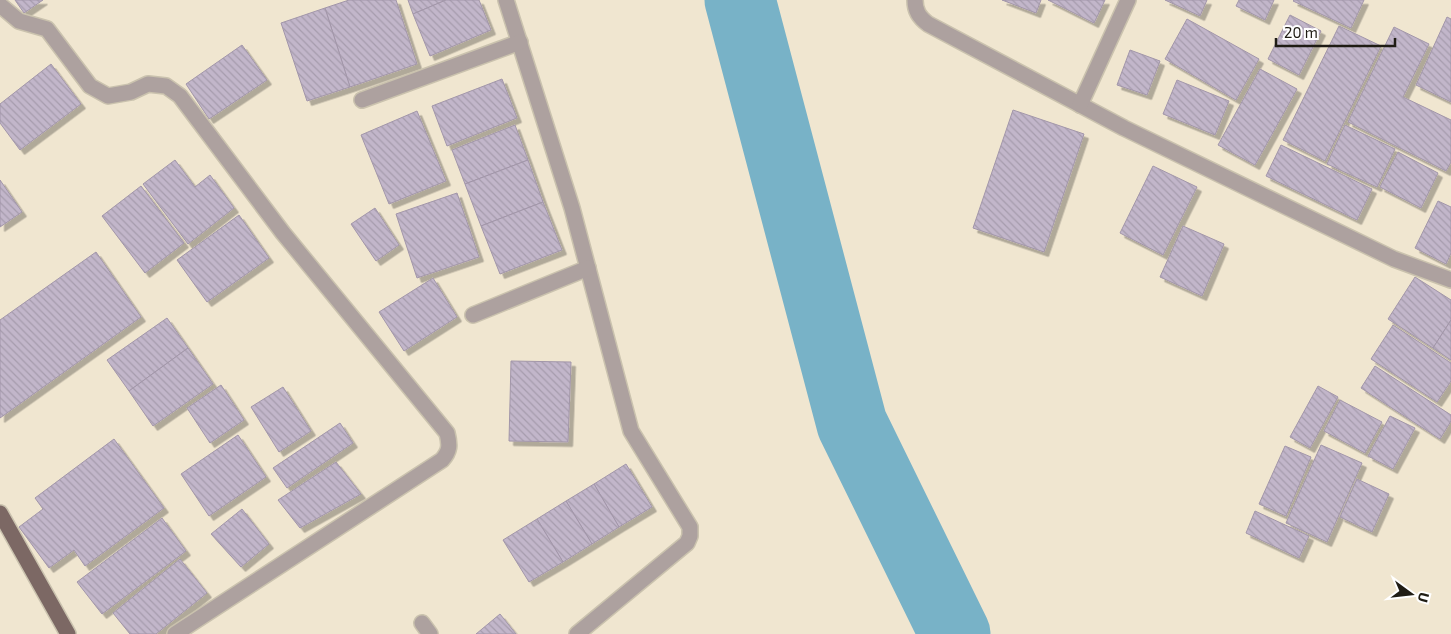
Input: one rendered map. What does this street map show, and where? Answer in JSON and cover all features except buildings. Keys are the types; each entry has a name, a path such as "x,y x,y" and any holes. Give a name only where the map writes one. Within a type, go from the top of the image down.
{"main road":[{"path":"0,513 68,634"}],"street":[{"path":"506,0 566,190 631,431 691,532 687,543 577,634"},
{"path":"915,0 916,10 920,18 928,24 1080,105 1394,259 1451,280"},
{"path":"1080,105 1128,0"},
{"path":"0,5 19,22 47,29 90,86 108,96 131,92 148,84 166,86 180,96 283,233 447,433 450,446 442,460 175,634"},
{"path":"362,100 520,42"},
{"path":"473,315 588,268"}],"waterway":[{"path":"740,0 852,424 955,634"}]}
